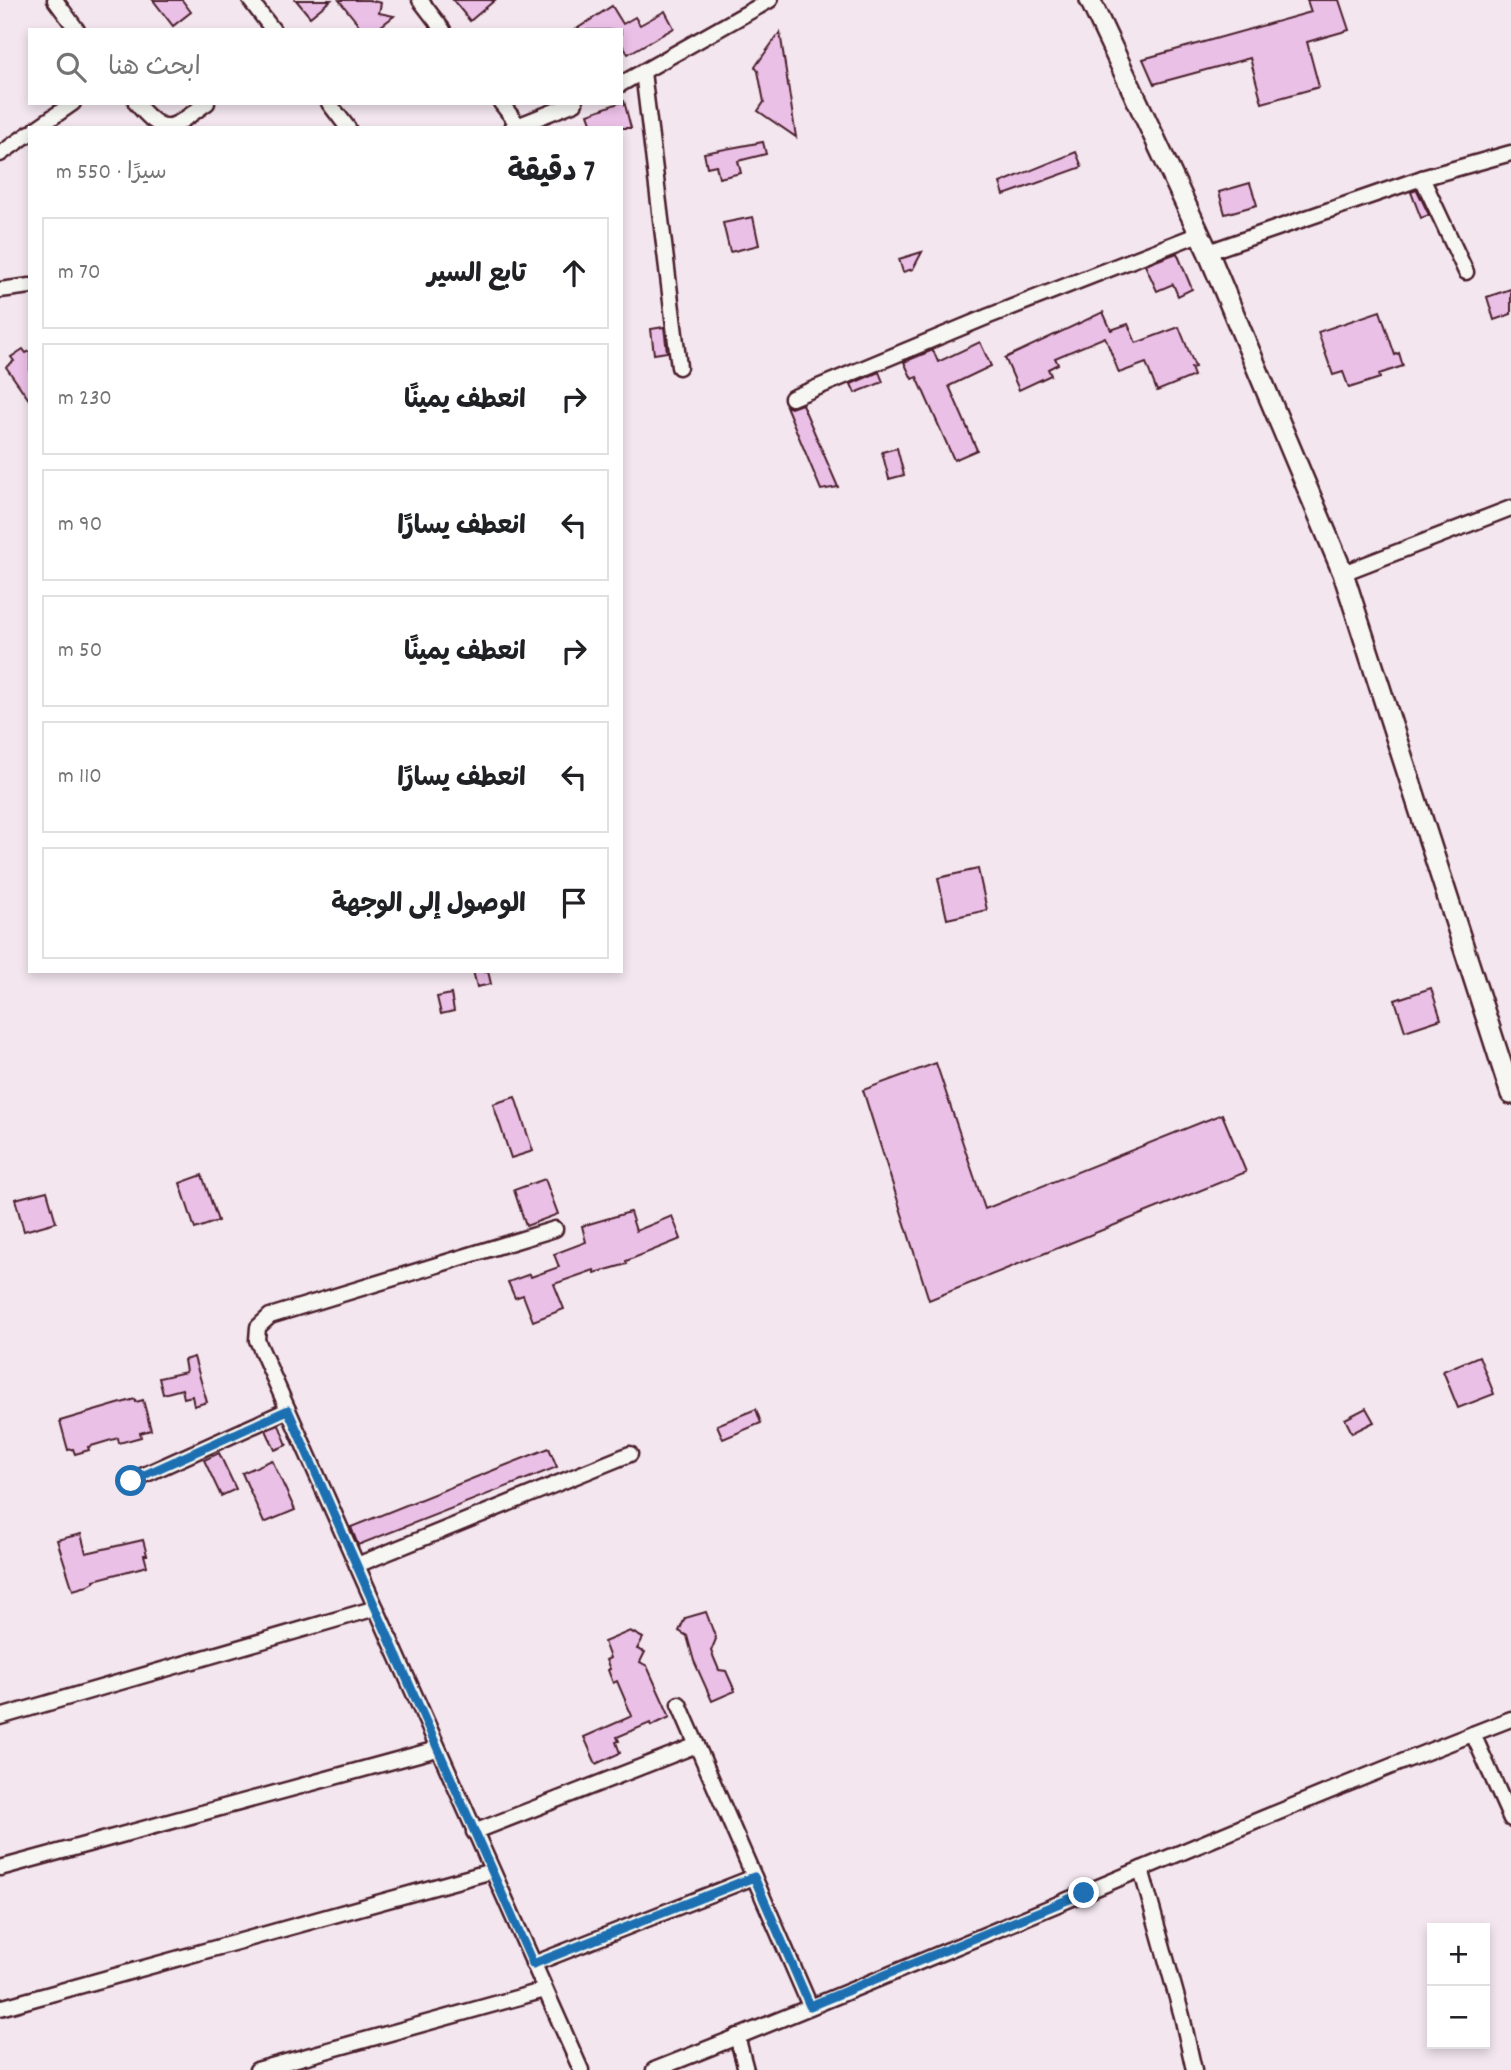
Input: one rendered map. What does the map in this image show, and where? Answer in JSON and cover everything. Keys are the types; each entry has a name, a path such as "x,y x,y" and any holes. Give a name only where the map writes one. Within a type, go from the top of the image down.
{"main road":[{"path":"1090,0 1204,243 1343,573 1511,1094"}],"street":[{"path":"55,0 76,28"},
{"path":"250,0 271,28"},
{"path":"420,0 441,28"},
{"path":"623,83 770,0"},
{"path":"643,72 679,367"},
{"path":"40,126 70,105"},
{"path":"138,105 150,120 159,126"},
{"path":"167,126 204,105"},
{"path":"331,105 347,126"},
{"path":"502,105 514,126"},
{"path":"518,126 570,105"},
{"path":"0,154 28,134"},
{"path":"792,398 989,316 1204,243 1511,153"},
{"path":"1422,178 1466,272"},
{"path":"0,290 28,286"},
{"path":"1343,573 1511,508"},
{"path":"555,1229 270,1316 258,1327 257,1340 581,2070"},
{"path":"131,1481 288,1410"},
{"path":"357,1565 630,1454"},
{"path":"0,1717 376,1608"},
{"path":"679,1704 810,2006"},
{"path":"654,2070 1511,1719"},
{"path":"1473,1734 1511,1819"},
{"path":"474,1832 697,1745"},
{"path":"0,1868 437,1749"},
{"path":"1141,1869 1182,2016 1194,2070"},
{"path":"0,2008 492,1871"},
{"path":"533,1964 754,1877"},
{"path":"257,2070 545,1990"},
{"path":"737,2036 746,2070"}],"building":[{"path":"153,0 182,0 191,12 173,26"},
{"path":"296,0 331,0 310,17"},
{"path":"339,0 369,0 381,3 379,13 394,16 379,28 361,28"},
{"path":"453,0 495,0 470,21"},
{"path":"1307,0 1339,0 1349,30 1307,42 1319,87 1262,103 1250,58 1154,84 1143,59 1311,12"},
{"path":"612,6 623,24 635,17 640,25 665,11 674,28 628,54 623,46 623,28 578,28"},
{"path":"780,32 796,137 758,111 764,102 755,67"},
{"path":"623,101 631,128 592,126 588,114 613,105 623,105"},
{"path":"763,142 766,154 738,161 741,173 719,178 716,165 707,167 704,153"},
{"path":"1076,152 1082,167 1004,195 1000,183"},
{"path":"1250,183 1257,205 1225,214 1219,192"},
{"path":"1417,190 1429,215 1421,218 1411,192"},
{"path":"753,217 759,245 730,252 723,223"},
{"path":"922,252 913,269 903,272 899,259"},
{"path":"1177,253 1192,289 1178,296 1173,284 1157,291 1145,265"},
{"path":"1511,289 1511,314 1494,320 1487,297"},
{"path":"1380,311 1395,355 1399,353 1403,366 1379,374 1380,378 1349,388 1343,372 1333,375 1318,332"},
{"path":"1103,312 1111,330 1128,324 1136,343 1179,327 1195,367 1191,368 1194,376 1157,391 1146,363 1119,373 1105,337 1055,358 1058,364 1048,369 1051,375 1019,390 1005,358"},
{"path":"664,327 667,352 654,354 651,329"},
{"path":"980,342 991,366 949,386 977,450 954,460 917,377 912,379 904,362 933,350 938,362"},
{"path":"23,349 28,352 28,398 6,367 14,361 11,357"},
{"path":"879,372 883,382 855,393 851,384"},
{"path":"802,404 838,487 821,490 786,406 791,408"},
{"path":"897,448 904,475 889,479 882,452"},
{"path":"978,869 987,910 947,919 938,878"},
{"path":"474,973 488,973 491,984 477,987"},
{"path":"1431,988 1441,1019 1405,1031 1395,1000"},
{"path":"451,994 454,1011 441,1014 437,997"},
{"path":"936,1063 985,1209 1222,1114 1246,1172 929,1300 863,1090"},
{"path":"515,1097 533,1151 511,1158 493,1104"},
{"path":"202,1175 218,1221 195,1229 180,1183"},
{"path":"545,1179 558,1214 526,1226 514,1190"},
{"path":"47,1191 56,1222 24,1231 15,1199"},
{"path":"630,1212 636,1231 672,1216 681,1239 626,1261 627,1264 595,1273 594,1270 554,1284 564,1309 533,1321 523,1295 515,1298 508,1282 559,1267 554,1254 586,1242 582,1226"},
{"path":"1479,1356 1494,1394 1458,1408 1443,1371"},
{"path":"194,1357 207,1402 194,1406 192,1396 184,1398 182,1389 163,1394 159,1378 186,1372 184,1360"},
{"path":"135,1399 136,1402 143,1400 151,1430 140,1433 141,1437 119,1443 118,1438 75,1454 73,1449 68,1450 60,1421"},
{"path":"1366,1408 1374,1422 1352,1433 1345,1419"},
{"path":"756,1409 761,1423 723,1439 717,1425"},
{"path":"279,1425 287,1445 275,1450 266,1430"},
{"path":"549,1448 557,1467 358,1545 351,1527"},
{"path":"219,1453 236,1489 221,1496 204,1460"},
{"path":"272,1460 295,1510 264,1523 242,1473"},
{"path":"81,1534 86,1553 143,1540 147,1566 94,1580 87,1586 73,1590 57,1540"},
{"path":"706,1612 716,1639 711,1651 719,1670 726,1671 735,1691 712,1701 694,1661 687,1636 679,1631 685,1618"},
{"path":"630,1631 643,1638 637,1649 645,1652 640,1662 647,1666 670,1717 617,1737 620,1753 596,1764 584,1737 632,1716 617,1681 613,1683 608,1670 610,1669 606,1660 610,1658 604,1642"}],"route":[{"path":"131,1481 288,1410 533,1964 754,1877 810,2006 1084,1893"}]}
